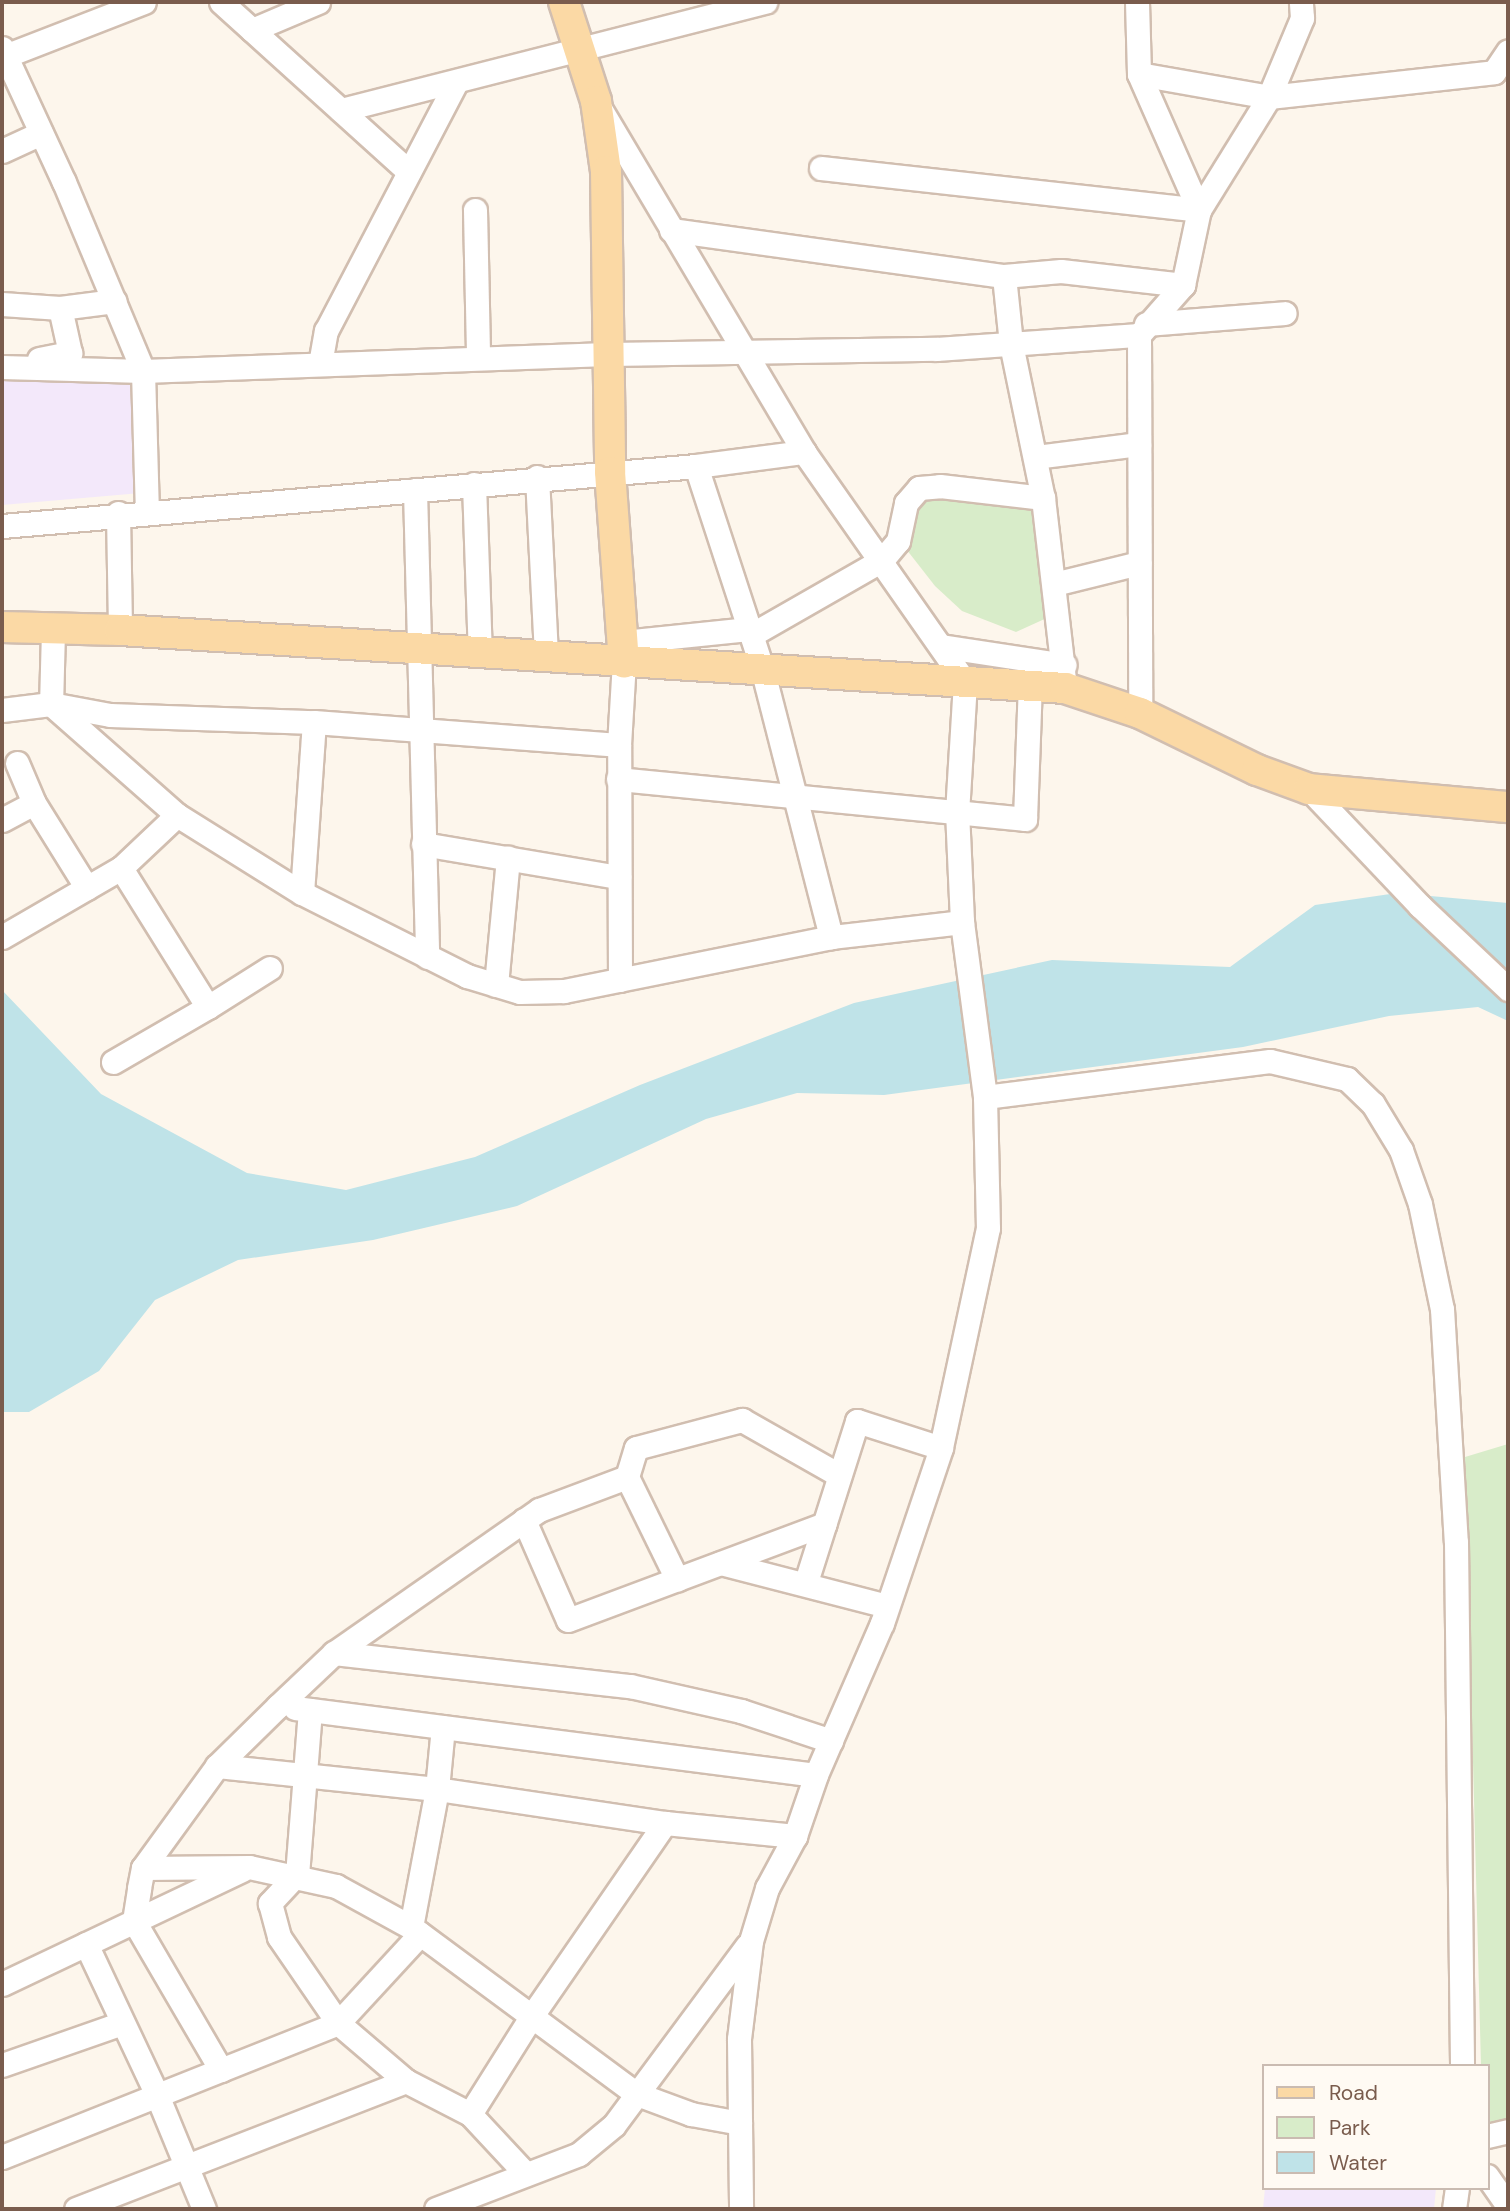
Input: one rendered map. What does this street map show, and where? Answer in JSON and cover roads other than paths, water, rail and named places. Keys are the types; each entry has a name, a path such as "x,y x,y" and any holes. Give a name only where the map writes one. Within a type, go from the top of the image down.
{"main road":[{"path":"564,2 596,101 606,171 610,472 624,652"},
{"path":"2,627 120,630 417,651 546,657 624,652 762,668 965,682 1030,684 1065,677 1257,770 1309,789 1508,807"}],"street":[{"path":"144,2 3,52 115,301 143,371 146,511"},
{"path":"220,2 409,172"},
{"path":"252,30 318,2"},
{"path":"341,110 579,50 683,12 763,2"},
{"path":"1138,2 1139,74 1199,210"},
{"path":"1139,713 1139,444 1143,329 1183,285 1199,210 1269,97 1302,18 1301,2"},
{"path":"1139,74 1269,97 1494,72 1508,51"},
{"path":"320,364 326,331 456,82"},
{"path":"596,101 804,452 965,682 957,811 962,922 984,1091 988,1228 941,1448 887,1606 816,1775 796,1836 767,1888 751,1941 741,1994 741,2209"},
{"path":"2,151 41,133"},
{"path":"821,168 1199,210"},
{"path":"475,210 478,358"},
{"path":"671,230 1004,276 1061,271 1183,285"},
{"path":"941,646 1065,677 1043,498 1011,344 1004,276"},
{"path":"2,304 60,308 115,301"},
{"path":"2,366 70,354 60,308"},
{"path":"2,366 143,371 478,358 1011,344 1285,313"},
{"path":"1036,457 1139,444"},
{"path":"2,526 118,513 696,466 804,452"},
{"path":"696,466 762,668 831,937"},
{"path":"537,477 546,657"},
{"path":"474,484 480,653"},
{"path":"620,980 618,779 624,652 750,632 882,560 898,541 906,503 919,488 940,486 1043,498"},
{"path":"415,490 419,729 427,957"},
{"path":"118,513 120,630"},
{"path":"1054,584 1139,563"},
{"path":"51,704 53,630"},
{"path":"618,779 1025,819 1030,684"},
{"path":"2,710 51,704 110,715 314,722 619,745"},
{"path":"51,704 177,815 302,894 427,957 520,992 564,991 831,937 962,922"},
{"path":"302,894 314,722"},
{"path":"17,763 34,803 87,888"},
{"path":"1309,789 1420,906 1508,989"},
{"path":"2,820 34,803"},
{"path":"2,937 121,869 177,815"},
{"path":"423,844 619,877"},
{"path":"496,985 508,858"},
{"path":"121,869 208,1007"},
{"path":"113,1062 270,968"},
{"path":"984,1091 1270,1061 1347,1079 1373,1104 1401,1150 1420,1204 1442,1309 1456,1542 1462,2064"},
{"path":"677,1580 627,1477 636,1448 742,1420 839,1475"},
{"path":"807,1582 858,1421 941,1448"},
{"path":"221,2070 134,1921 143,1868 217,1766 334,1653 539,1510 627,1477"},
{"path":"524,1520 568,1620 825,1524"},
{"path":"721,1563 807,1582 887,1606"},
{"path":"334,1653 631,1686 741,1711 831,1741"},
{"path":"278,1706 816,1775"},
{"path":"310,1710 298,1874 270,1903 279,1937 338,2024 406,2081 470,2114 526,2174"},
{"path":"2,2157 338,2024 416,1931 437,1789 443,1727"},
{"path":"217,1766 437,1789 665,1824 796,1836"},
{"path":"470,2114 531,2017 665,1824"},
{"path":"143,1868 249,1867 298,1874 336,1886 416,1931 637,2094 691,2114 740,2123"},
{"path":"2,1984 249,1867"},
{"path":"436,2209 579,2154 614,2125 751,1941"},
{"path":"86,1944 157,2095 204,2209"},
{"path":"2,2065 122,2023"},
{"path":"76,2209 406,2081"},
{"path":"1489,2136 1508,2131"},
{"path":"1489,2179 1508,2206"},
{"path":"1454,2209 1457,2190"}],"water":[{"path":"1397,893 1508,903 1508,1021 1478,1007 1389,1016 1243,1047 884,1095 797,1093 706,1119 517,1206 373,1240 238,1260 155,1300 99,1371 29,1412 2,1412 2,990 101,1094 247,1173 346,1190 475,1157 640,1085 854,1003 1052,960 1230,967 1315,905"}]}
